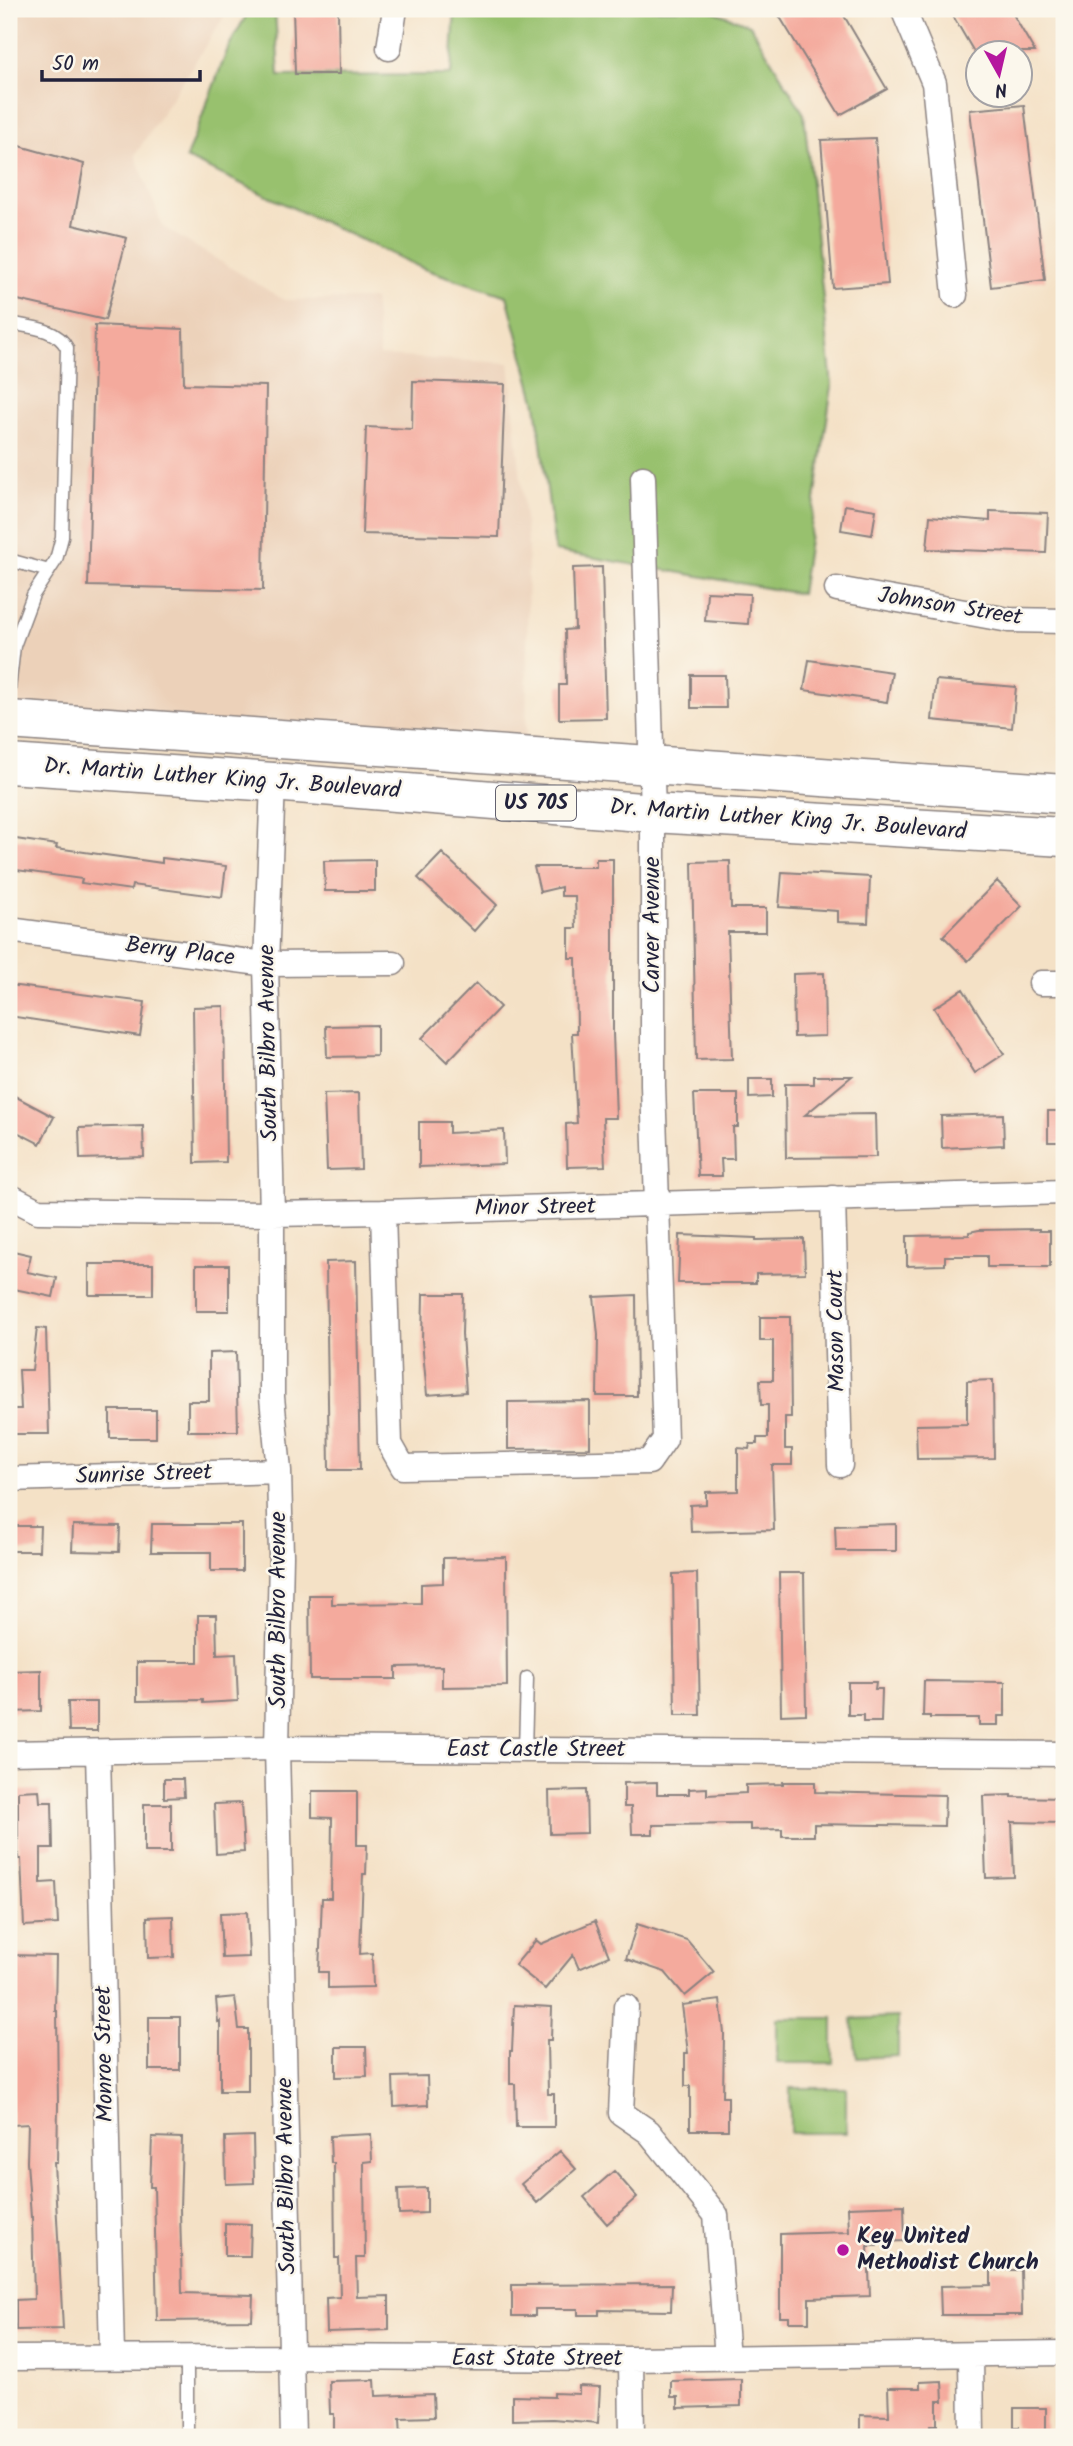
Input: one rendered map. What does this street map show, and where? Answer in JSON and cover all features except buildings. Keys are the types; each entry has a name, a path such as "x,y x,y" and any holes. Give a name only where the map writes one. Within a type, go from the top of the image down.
{"main road":[{"name":"Dr. Martin Luther King Jr. Boulevard","path":"9,720 1064,794"},
{"name":"Dr. Martin Luther King Jr. Boulevard","path":"9,764 653,813 1064,837"}],"street":[{"path":"389,48 395,9"},
{"path":"903,9 934,83 955,295"},
{"name":"Carver Avenue","path":"383,1212 390,1444 403,1467 649,1462 665,1439 653,1085 653,813 643,478"},
{"name":"Johnson Street","path":"836,589 1009,620 1064,621"},
{"name":"South Bilbro Avenue","path":"273,782 266,964 272,1214 272,1405 279,1471 281,1555 277,1748 293,2437"},
{"name":"Berry Place","path":"9,930 266,964 393,963"},
{"name":"Minor Street","path":"9,1196 38,1211 272,1214 1064,1192"},
{"name":"Mason Court","path":"834,1198 840,1465"},
{"name":"Sunrise Street","path":"9,1479 279,1471"},
{"name":"East Castle Street","path":"9,1753 277,1748 1064,1754"},
{"name":"Monroe Street","path":"99,1752 112,2356"},
{"path":"626,2007 621,2113 649,2132 716,2215 727,2358"},
{"name":"East State Street","path":"9,2358 112,2356 631,2360 1064,2353"},
{"path":"971,2354 972,2437"},
{"path":"631,2360 632,2437"}],"lane":[{"path":"9,323 55,334 63,340 67,348 62,537 56,560 33,594 14,646 9,690"},
{"path":"9,561 49,571"},
{"path":"525,1751 527,1678"},
{"path":"187,2357 187,2437"}],"shaded area":[{"path":"9,9 229,9 135,155 163,227 284,300 374,299 380,356 509,363 528,549 526,745 9,707"}],"green space":[{"path":"250,9 275,9 279,76 451,75 455,9 708,9 750,25 804,114 832,386 801,594 555,551 536,404 507,296 424,269 186,158 229,46"},
{"path":"898,2017 898,2056 857,2058 852,2019"},
{"path":"777,2018 833,2018 833,2063 777,2063"},
{"path":"790,2088 846,2088 846,2133 790,2133"}],"place":[{"name":"Key United Methodist Church","path":"843,2250"}]}
